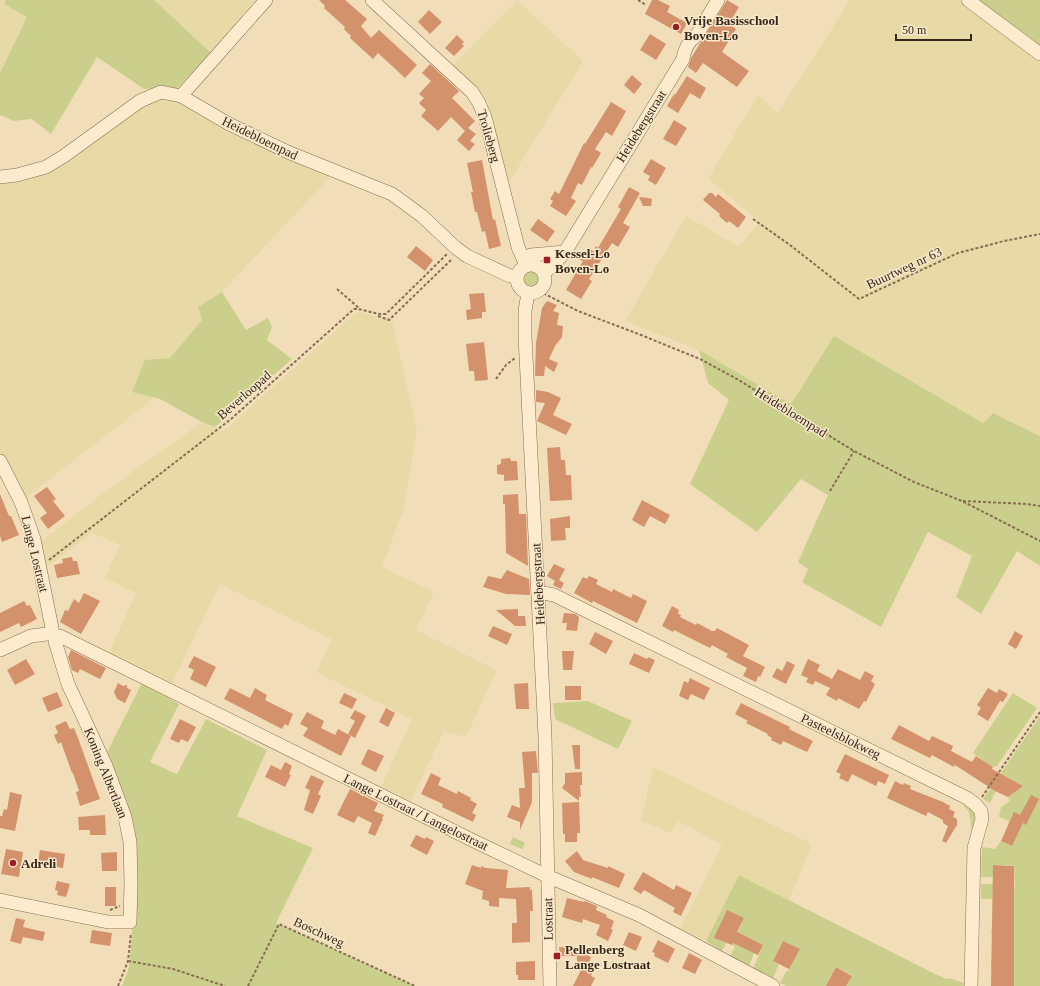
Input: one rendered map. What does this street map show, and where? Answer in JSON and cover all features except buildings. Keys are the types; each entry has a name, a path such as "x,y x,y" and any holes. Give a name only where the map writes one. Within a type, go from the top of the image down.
{"street":[{"path":"181,96 266,0"},
{"name":"Trolieberg","path":"372,0 472,92 479,103 485,117 518,247 526,265"},
{"name":"Heidebergstraat","path":"547,876 545,736 525,317 533,292 545,284 546,280 544,272 554,265 565,252 683,59 683,54 687,47 696,36 718,0"},
{"path":"968,0 1040,54"},
{"name":"Heidebloempad","path":"0,178 46,167 64,156 140,101 161,92 181,96 229,124 290,153 392,194 422,216 467,256 510,276 517,277"},
{"path":"533,292 520,287 517,277 520,270 526,265 531,255 565,252"},
{"path":"526,265 536,265 544,272"},
{"name":"Lange Lostraat","path":"0,462 21,502 34,540 54,635"},
{"name":"Pasteelsblokweg","path":"538,592 554,595 967,798 976,805"},
{"path":"0,650 32,636 54,635"},
{"name":"Lange Lostraat / Langelostraat","path":"54,635 547,876 638,916 773,986"},
{"name":"Koning Albertlaan","path":"54,635 68,684 106,766 125,817 130,842 130,922"},
{"path":"971,986 974,848 982,819 981,811 976,805"},
{"name":"Lostraat","path":"547,876 550,986"},
{"path":"0,900 108,922 130,922"}],"path":[{"path":"638,0 646,5"},
{"name":"Buurtweg nr 63","path":"753,219 790,245 859,299 958,253 1004,241 1040,234"},
{"path":"337,289 360,309 389,320 458,249"},
{"path":"360,309 379,315 386,314 449,253 458,249"},
{"name":"Heidebloempad","path":"533,292 700,359 793,412 854,451 914,482 962,501 1040,541"},
{"name":"Beverloopad","path":"40,567 231,419 354,309 360,309"},
{"path":"496,379 502,369 510,362 526,355"},
{"path":"830,491 854,451"},
{"path":"962,501 1040,506"},
{"path":"976,805 1040,712"},
{"path":"118,986 128,961 130,922"},
{"name":"Boschweg","path":"248,986 279,924 415,986"},
{"path":"128,961 173,969 225,986"}],"shaded area":[{"path":"0,0 6,0 4,4 27,17 0,73"},
{"path":"154,0 255,0 211,53"},
{"path":"517,0 583,61 509,182 488,102 453,65"},
{"path":"850,0 960,0 1040,62 1040,436 993,413 983,423 834,336 791,404 699,350 625,321 686,216 738,246 760,222 708,179 758,95 778,113"},
{"path":"161,99 177,100 332,175 222,292 198,307 202,320 170,358 132,392 154,398 24,499 0,452 0,183 48,171 144,104"},
{"path":"361,312 383,319 391,316 417,430 404,508 382,567 434,592 416,630 497,670 466,737 444,731 411,801 381,787 412,719 316,672 332,639 220,584 172,683 108,655 136,593 105,578 120,545 92,533 44,569 39,543 107,490 202,422 224,431 355,313"},
{"path":"653,767 812,844 789,900 739,875 706,941 680,929 722,845 678,821 671,833 641,821"}],"green space":[{"path":"6,0 154,0 211,53 177,88 144,89 97,57 51,134 32,119 14,121 0,115 0,73 27,17 4,4"},
{"path":"976,0 1040,0 1040,47"},
{"path":"532,269 539,272 542,279 539,286 532,289 525,286 522,279 525,272"},
{"path":"222,292 246,330 268,318 272,327 267,340 292,359 215,427 202,422 160,399 132,392 145,360 170,358 202,320 198,307"},
{"path":"834,336 983,423 993,413 1040,436 1040,566 1017,551 981,614 956,597 972,556 928,532 881,627 802,582 808,569 798,562 828,495 801,479 757,532 690,484 729,400 708,383 699,350 791,404"},
{"path":"142,683 179,704 150,762 177,774 206,719 267,750 237,816 313,848 276,923 414,986 122,986 129,967 132,934 132,842 106,754"},
{"path":"1013,693 1037,708 997,766 993,767 973,753"},
{"path":"588,701 632,721 618,749 555,719 553,703"},
{"path":"1040,716 1040,986 1014,986 1014,968 991,968 991,959 1014,959 1014,934 991,934 992,924 1014,924 1014,899 981,899 981,884 993,884 993,889 1015,889 1014,866 993,865 993,877 981,877 982,847 995,849 1001,841 1012,846 1008,826 1009,821 999,817 1001,807 1010,801 1008,797 1023,786 1003,775 990,803 983,799"},
{"path":"960,800 974,813 975,821 972,832 969,812"},
{"path":"513,837 525,843 522,849 510,844"},
{"path":"739,875 935,974 947,979 965,983 965,986 846,986 852,975 836,967 826,986 786,986 780,983 799,949 783,941 773,961 779,964 772,980 753,969 763,945 750,939 754,953 749,966 730,956 735,947 732,945 744,918 715,938 726,943 722,951 706,941"}],"place":[{"name":"Vrije Basisschool Boven-Lo","path":"676,27"},
{"name":"Kessel-Lo Boven-Lo","path":"547,260"},
{"name":"Adreli","path":"13,863"},
{"name":"Pellenberg Lange Lostraat","path":"557,956"}]}
